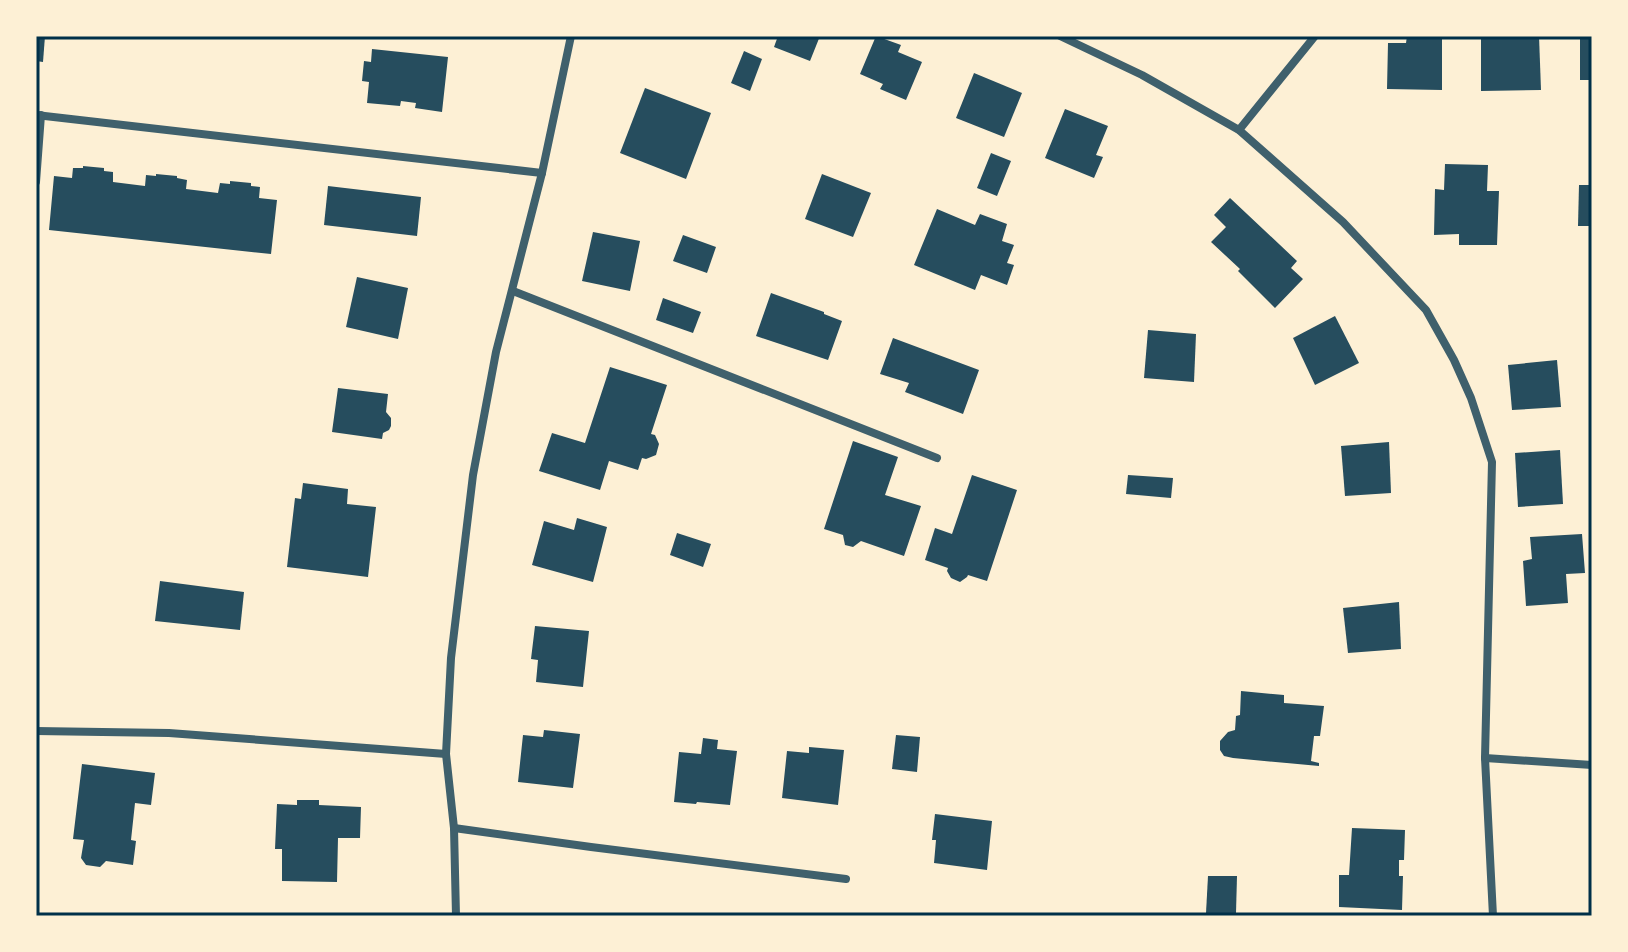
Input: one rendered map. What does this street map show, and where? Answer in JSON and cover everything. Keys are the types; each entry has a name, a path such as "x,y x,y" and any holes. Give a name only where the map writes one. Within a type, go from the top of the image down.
{"street":[{"path":"456,916 454,828 446,754 451,658 473,475 496,352 542,173 571,36"},
{"path":"1060,36 1142,75 1239,130 1343,222 1426,310 1454,360 1471,398 1492,462 1485,758 1493,916"},
{"path":"1239,130 1315,36"},
{"path":"36,182 38,115 542,173"},
{"path":"513,291 937,458"},
{"path":"36,731 169,733 446,754"},
{"path":"1485,758 1592,765"},
{"path":"454,828 846,879"}],"building":[{"path":"36,36 45,36 43,62 36,61"},
{"path":"778,36 820,36 810,61 774,47"},
{"path":"876,36 901,45 898,52 922,62 906,100 880,89 883,84 860,74"},
{"path":"1407,36 1442,36 1442,90 1387,89 1388,43 1406,43"},
{"path":"1481,36 1539,36 1541,90 1481,91"},
{"path":"1580,36 1592,36 1592,80 1580,80"},
{"path":"372,49 448,57 442,112 415,108 416,103 401,101 400,106 367,103 369,82 362,81 364,61 371,62"},
{"path":"744,51 762,59 750,91 731,83"},
{"path":"974,73 1022,93 1004,137 956,118"},
{"path":"645,88 711,113 686,179 620,153"},
{"path":"1065,109 1108,126 1096,155 1103,157 1094,178 1045,158"},
{"path":"991,153 1011,161 997,196 977,188"},
{"path":"1445,164 1488,165 1487,191 1499,191 1497,245 1459,245 1459,234 1434,235 1435,189 1444,190"},
{"path":"83,166 113,172 113,182 145,186 146,175 156,174 187,180 186,189 218,193 220,183 230,184 230,181 260,187 259,198 277,200 271,254 49,230 54,176 72,178 73,168"},
{"path":"822,174 871,193 853,237 805,219"},
{"path":"1579,185 1592,185 1592,226 1578,226"},
{"path":"328,186 421,197 417,236 324,225"},
{"path":"1230,198 1297,261 1291,268 1303,279 1275,308 1211,242 1226,227 1214,215"},
{"path":"937,209 975,225 980,214 1007,224 1002,241 1014,245 1007,263 1014,265 1007,285 981,275 975,290 914,265"},
{"path":"593,232 640,241 630,291 582,281"},
{"path":"683,235 716,247 707,273 673,261"},
{"path":"357,277 408,288 398,339 346,327"},
{"path":"771,293 842,321 828,360 756,336"},
{"path":"663,298 701,312 693,333 656,320"},
{"path":"1335,316 1359,363 1315,385 1293,338"},
{"path":"1148,330 1196,334 1194,382 1144,378"},
{"path":"893,338 979,370 963,414 905,392 909,383 880,374"},
{"path":"1557,360 1561,407 1512,410 1508,365"},
{"path":"610,367 667,385 651,434 655,435 659,444 656,455 642,458 638,470 609,461 600,490 539,471 552,433 585,443"},
{"path":"338,388 388,394 386,412 391,418 391,426 383,433 382,439 332,432"},
{"path":"853,441 898,457 885,495 921,506 904,556 861,541 853,547 845,545 843,535 824,529"},
{"path":"1389,442 1391,493 1345,496 1341,446"},
{"path":"1560,450 1563,504 1518,507 1515,453"},
{"path":"972,475 1017,490 987,581 968,575 960,582 951,578 948,568 925,560 935,528 952,534"},
{"path":"1128,475 1173,478 1171,498 1126,494"},
{"path":"303,483 348,489 347,504 376,507 368,577 287,567 295,498 301,499"},
{"path":"577,518 607,527 593,582 532,565 544,521 574,530"},
{"path":"677,533 711,544 703,567 670,555"},
{"path":"1582,534 1585,573 1566,574 1568,603 1526,606 1523,561 1532,559 1530,537"},
{"path":"160,581 244,592 240,630 155,621"},
{"path":"1399,602 1401,649 1348,653 1343,608"},
{"path":"535,626 589,631 583,687 536,682 538,660 531,659"},
{"path":"1241,691 1284,695 1284,703 1324,706 1320,736 1314,736 1311,761 1319,763 1319,766 1224,756 1220,741 1228,732 1235,730 1236,716 1240,715"},
{"path":"544,730 580,734 573,788 518,782 523,735 543,737"},
{"path":"896,735 920,737 917,772 892,769"},
{"path":"703,738 718,740 717,749 737,751 730,805 674,802 679,752 701,754"},
{"path":"809,747 844,750 838,805 782,798 787,751 809,753"},
{"path":"82,764 155,773 151,805 135,803 131,840 136,841 133,865 106,861 100,867 86,865 81,858 84,840 73,839"},
{"path":"297,800 319,800 319,805 361,807 360,838 338,838 337,882 282,881 282,849 275,849 277,804 297,805"},
{"path":"935,814 992,821 987,870 934,863 936,840 932,840"},
{"path":"1352,828 1405,830 1404,860 1399,860 1399,876 1403,876 1402,910 1339,907 1339,875 1349,875"},
{"path":"1208,876 1237,876 1236,913 1206,913"}]}
